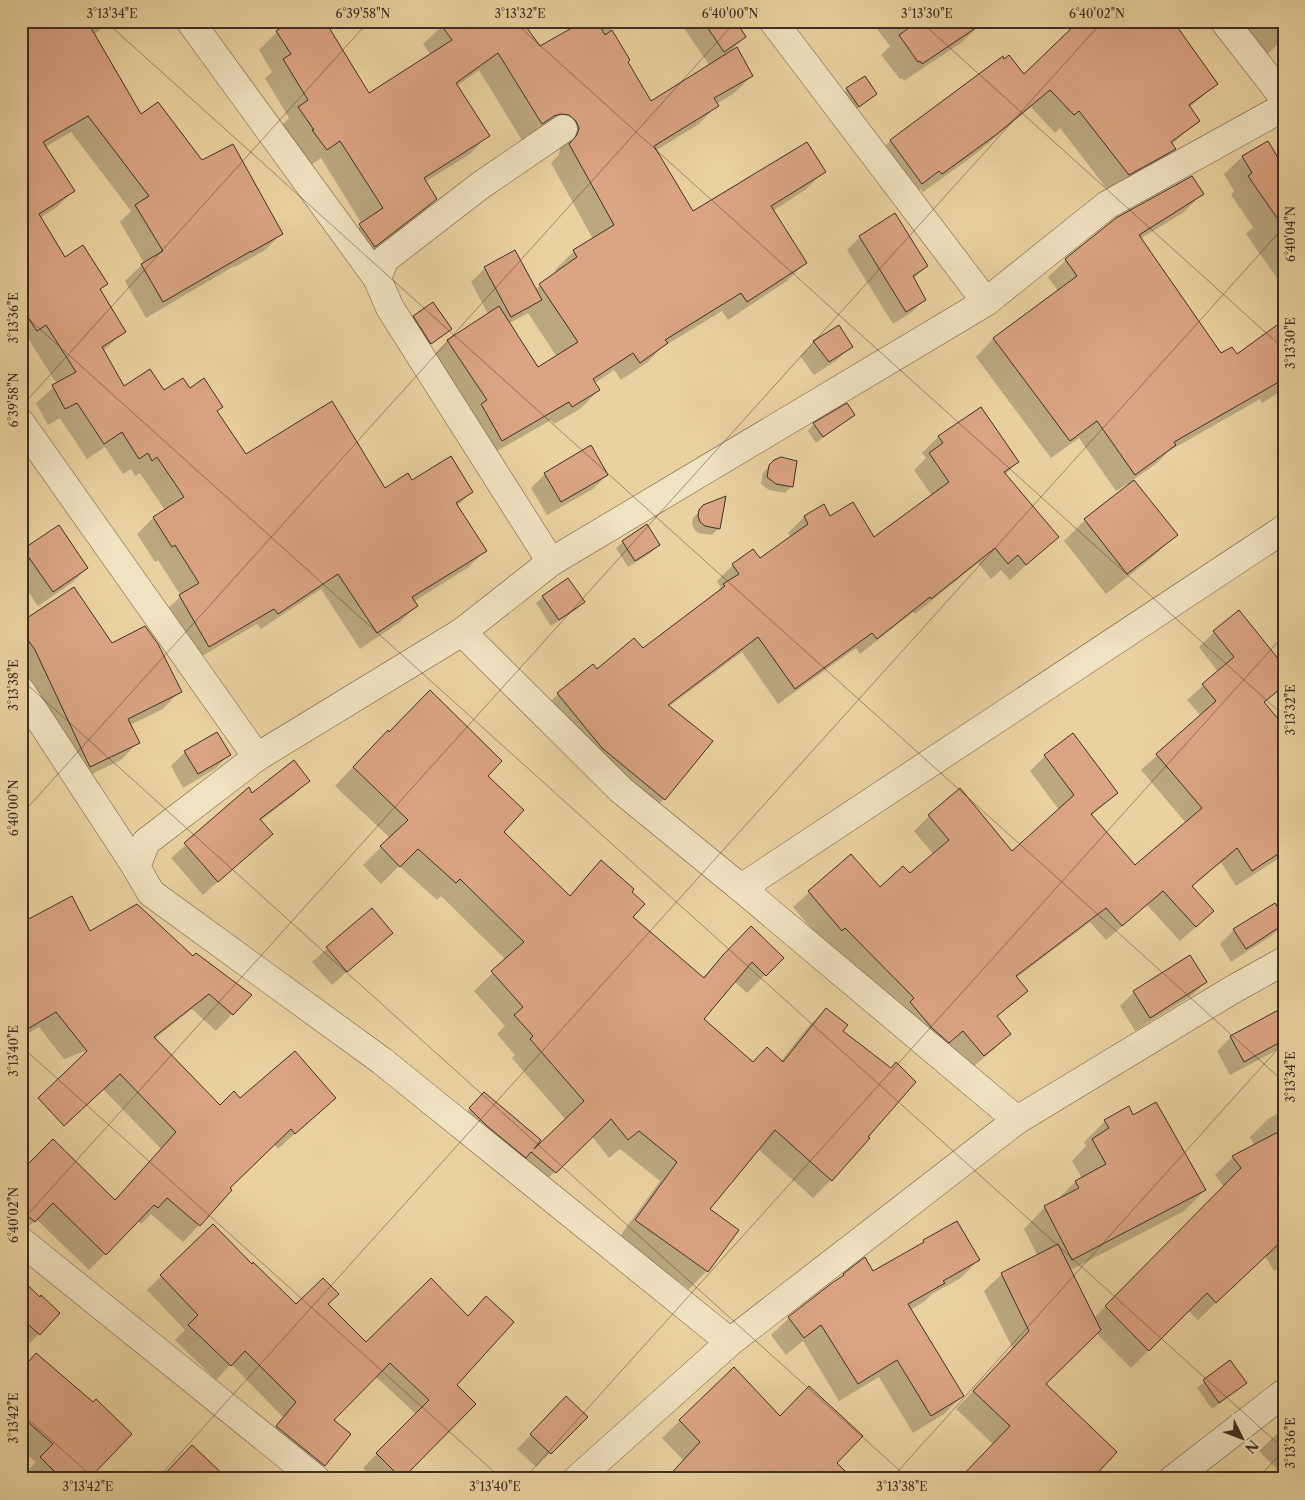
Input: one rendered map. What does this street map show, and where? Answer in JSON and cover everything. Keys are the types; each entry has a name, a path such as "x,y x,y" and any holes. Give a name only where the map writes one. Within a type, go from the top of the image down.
{"street":[{"path":"190,21 377,278 390,308 551,562"},
{"path":"773,21 986,302"},
{"path":"1224,21 1284,98"},
{"path":"136,867 146,842 257,758 462,632 551,562 986,302 1107,205 1284,107"},
{"path":"377,278 385,259 480,185 563,129"},
{"path":"21,423 257,758"},
{"path":"741,888 1284,529"},
{"path":"462,632 621,790 741,888 1017,1120"},
{"path":"21,691 151,893 382,1061 730,1342"},
{"path":"577,1479 730,1342 1017,1120 1232,990 1284,961"},
{"path":"21,1242 316,1479"},
{"path":"1172,1479 1284,1393"}],"building":[{"path":"21,21 87,21 141,114 158,102 202,160 233,144 283,234 163,302 141,264 163,251 135,205 149,196 88,116 43,142 75,191 39,214 65,257 83,245 108,284 100,289 126,332 102,347 124,386 150,369 164,390 183,378 190,388 204,378 223,407 217,411 246,454 332,401 385,488 408,473 412,480 451,456 473,492 456,503 487,551 412,597 418,606 377,633 338,574 278,614 274,609 209,647 179,595 199,583 175,545 172,547 153,517 184,497 157,457 152,461 148,453 139,459 122,432 104,444 77,403 65,409 52,385 76,372 46,325 37,331 21,307"},
{"path":"292,21 325,21 369,93 452,40 438,21 522,21 540,46 584,21 597,21 605,35 612,30 651,101 737,47 753,76 714,98 719,106 654,146 693,211 807,142 826,172 771,206 807,263 747,302 741,293 665,340 668,343 640,363 633,353 593,379 600,390 572,407 569,402 502,441 481,404 487,400 447,340 499,306 538,367 578,342 539,284 577,257 573,250 614,225 569,144 577,135 579,128 576,121 569,115 561,114 542,124 498,53 456,83 490,136 424,178 437,199 375,247 359,224 383,208 340,141 327,150 298,107 308,100 283,59 291,54 276,31"},
{"path":"703,21 736,21 746,37 724,52"},
{"path":"919,21 986,21 922,64 920,61 918,62 899,35"},
{"path":"1079,21 1173,21 1218,84 1189,105 1200,121 1171,142 1176,149 1129,175 1079,111 1074,115 1050,90 997,134 942,174 939,171 922,184 890,140 1003,56 1004,59 1009,55 1024,74"},
{"path":"865,76 877,94 859,107 846,88"},
{"path":"1268,141 1284,168 1284,228 1248,176 1252,173 1242,156"},
{"path":"1192,176 1204,194 1139,235 1221,353 1232,347 1237,354 1284,320 1284,379 1174,442 1176,445 1135,475 1097,421 1070,441 993,338 1077,276 1065,259 1116,218"},
{"path":"895,213 928,266 913,276 926,300 906,312 859,236"},
{"path":"515,250 542,300 511,317 484,267"},
{"path":"433,302 452,329 431,344 413,316"},
{"path":"839,325 853,347 829,362 813,341"},
{"path":"847,403 855,415 823,437 813,423"},
{"path":"981,407 1019,462 1004,472 1059,537 1026,565 1018,555 1008,564 995,548 877,639 872,633 795,689 758,637 668,705 713,741 665,800 602,748 557,693 593,664 597,669 634,638 643,648 725,586 723,584 739,574 732,564 753,549 760,558 808,524 804,516 824,504 830,516 853,502 874,537 949,482 929,453 943,443 938,436"},
{"path":"591,445 608,475 561,502 544,473"},
{"path":"781,457 797,461 793,487 776,484 767,477 769,465"},
{"path":"1134,480 1178,535 1127,574 1084,519"},
{"path":"726,496 720,529 705,526 700,522 699,510 703,505"},
{"path":"647,524 660,545 635,561 622,541"},
{"path":"59,525 88,568 53,592 23,549"},
{"path":"568,578 585,602 559,620 542,596"},
{"path":"74,587 112,643 145,626 158,644 182,692 128,719 140,743 90,767 35,650 21,630 21,622"},
{"path":"1239,610 1284,666 1284,686 1264,702 1284,726 1284,850 1252,871 1237,848 1192,886 1214,911 1196,927 1163,891 1122,926 1106,908 1016,976 1028,991 997,1016 1011,1034 984,1056 963,1031 949,1043 932,1028 910,1002 914,998 845,928 842,931 808,891 851,854 880,887 903,866 910,873 949,840 928,815 960,788 1012,851 1074,795 1044,755 1073,733 1118,793 1091,814 1135,865 1202,808 1156,754 1216,701 1202,684 1234,657 1213,631"},
{"path":"430,690 502,761 488,776 524,810 504,832 570,896 601,860 634,889 632,892 645,904 633,917 704,978 751,926 784,958 766,976 752,962 704,1019 753,1062 767,1047 783,1062 826,1008 848,1025 843,1031 891,1068 896,1062 916,1082 832,1181 775,1130 710,1209 739,1230 708,1272 635,1220 677,1162 639,1131 628,1140 611,1119 556,1173 531,1152 526,1158 487,1126 469,1108 484,1092 541,1140 534,1149 584,1101 530,1039 533,1036 514,1015 523,1007 491,971 524,942 460,879 456,883 418,849 400,867 380,846 408,820 353,767"},
{"path":"217,732 231,755 198,774 184,751"},
{"path":"294,760 310,781 260,819 273,834 218,882 184,843 249,787 252,793"},
{"path":"72,896 90,931 137,904 193,956 196,953 252,995 233,1015 209,994 154,1037 220,1105 234,1091 240,1098 295,1051 336,1098 295,1134 291,1129 230,1188 232,1190 200,1226 167,1198 158,1208 154,1205 106,1255 53,1203 35,1222 21,1210 21,1171 53,1139 115,1200 176,1132 120,1074 64,1126 38,1098 87,1051 56,1012 21,1033 21,923"},
{"path":"1275,903 1284,918 1284,924 1246,949 1233,929"},
{"path":"372,908 393,933 347,972 326,947"},
{"path":"1190,955 1207,982 1150,1018 1133,991"},
{"path":"1284,1007 1284,1040 1244,1062 1230,1036"},
{"path":"1156,1102 1206,1190 1072,1260 1044,1206 1079,1188 1075,1181 1106,1164 1092,1139 1109,1128 1104,1120 1129,1106 1133,1115"},
{"path":"1284,1129 1284,1239 1216,1303 1207,1293 1149,1351 1105,1306 1241,1168 1232,1156"},
{"path":"957,1221 980,1260 908,1304 964,1396 931,1416 897,1360 858,1384 821,1325 804,1338 788,1317 865,1257 873,1271"},
{"path":"213,1224 252,1264 253,1262 296,1304 323,1278 339,1294 328,1304 366,1342 431,1278 468,1316 486,1296 514,1322 457,1385 476,1404 402,1479 376,1453 429,1400 390,1363 334,1420 351,1434 325,1466 276,1426 296,1402 245,1351 231,1366 188,1325 198,1315 160,1275"},
{"path":"1058,1244 1101,1330 1046,1384 1117,1452 1092,1479 959,1479 1010,1426 973,1391 1029,1331 1001,1273"},
{"path":"21,1279 60,1313 40,1335 21,1318"},
{"path":"36,1353 93,1402 96,1399 132,1434 89,1479 62,1479 40,1457 53,1444 21,1416 21,1370"},
{"path":"1230,1360 1247,1383 1219,1403 1203,1380"},
{"path":"734,1367 780,1416 809,1386 863,1436 837,1463 853,1479 666,1479 700,1442 679,1420"},
{"path":"566,1396 588,1417 551,1454 530,1434"},
{"path":"192,1445 228,1479 160,1479"}]}
